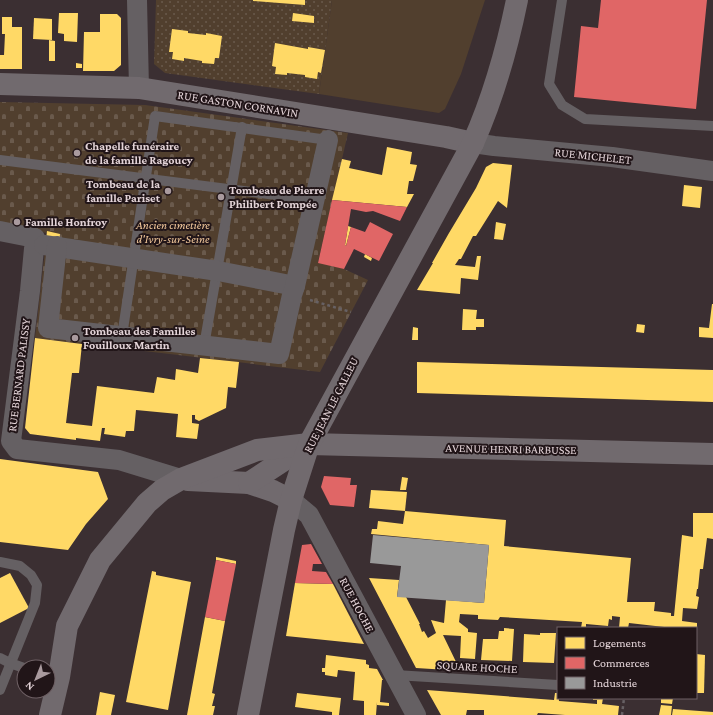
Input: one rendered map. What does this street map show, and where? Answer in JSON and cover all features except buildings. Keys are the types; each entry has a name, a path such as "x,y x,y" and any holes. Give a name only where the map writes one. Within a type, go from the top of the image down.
{"main road":[{"name":"RUE JEAN LE GALLEU","path":"248,715 291,500 309,444 473,143 487,112 512,24 517,0"},
{"name":"RUE GASTON CORNAVIN","path":"0,84 139,88 446,137 473,143"},
{"name":"AVENUE HENRI BARBUSSE","path":"56,664 66,626 100,560 147,503 162,490 181,480 257,450 309,444 713,454"},
{"path":"249,483 309,444"},
{"path":"181,480 249,483 273,491 291,500"},
{"name":"AVENUE HENRI BARBUSSE","path":"50,715 51,699"}],"street":[{"path":"137,0 139,88"},
{"path":"57,246 48,328 279,354 328,140"},
{"name":"RUE MICHELET","path":"473,143 612,157 713,171"},
{"path":"0,231 35,238 34,243 218,271 293,290"},
{"name":"RUE BERNARD PALISSY","path":"34,243 30,291 11,441 16,449 119,460 181,480"},
{"name":"RUE HOCHE","path":"291,500 309,515 416,715"}],"lane":[{"path":"562,0 549,84 562,105 585,119 713,126"},
{"path":"122,336 155,116 328,140"},
{"path":"204,346 242,127"},
{"path":"0,160 315,200"},
{"path":"0,690 36,602 37,585 31,575 20,566 1,563"},
{"path":"0,658 16,665"},
{"name":"SQUARE HOCHE","path":"395,675 557,685"}],"path":[{"path":"293,290 351,312"},
{"path":"622,715 624,699"}],"green space":[{"path":"156,0 332,0 319,94 165,73 154,64"},
{"path":"332,0 485,0 461,74 445,109 439,113 319,94"},
{"name":"Ancien cimetière d'Ivry-sur-Seine","path":"0,102 145,105 348,133 318,262 344,269 368,280 320,372 35,338 47,233 0,223"}],"place":[{"name":"Chapelle funéraire de la famille Ragoucy","path":"77,153"},
{"name":"Tombeau de la famille Pariset","path":"168,191"},
{"name":"Tombeau de Pierre Philibert Pompée","path":"221,197"},
{"name":"Famille Honfroy","path":"17,222"},
{"name":"Tombeau des Familles Fouilloux Martin","path":"75,338"}]}
